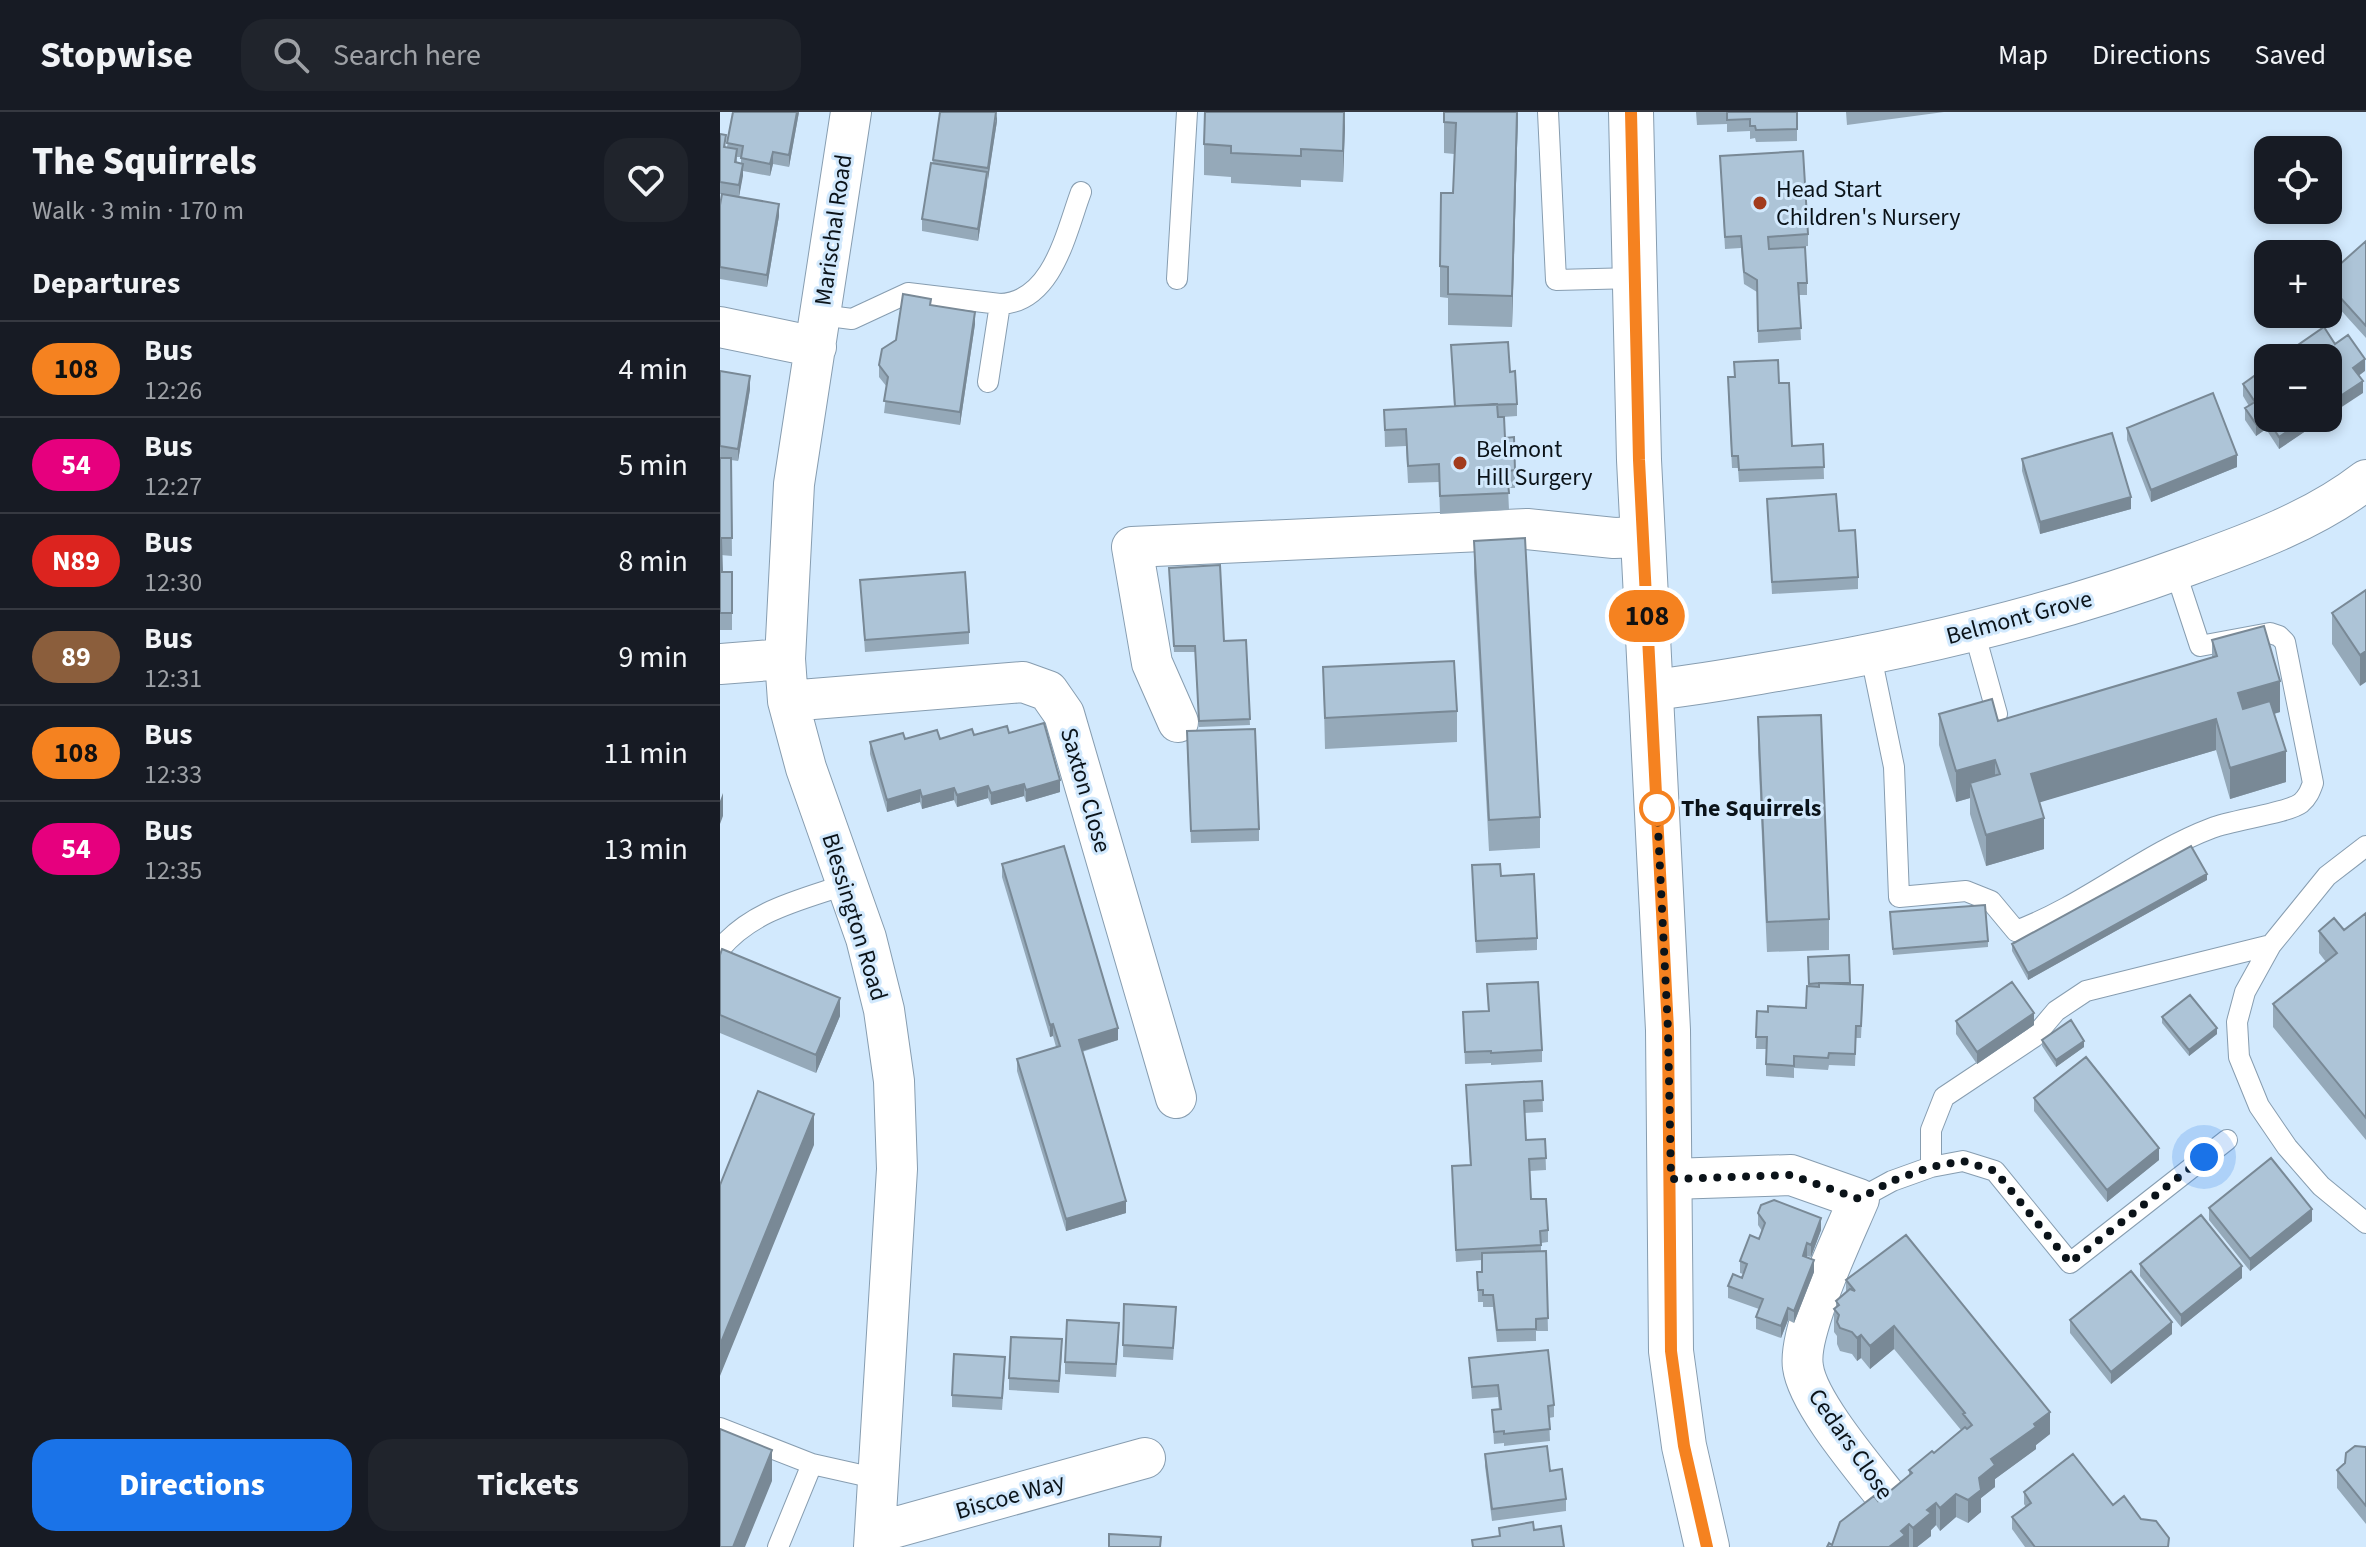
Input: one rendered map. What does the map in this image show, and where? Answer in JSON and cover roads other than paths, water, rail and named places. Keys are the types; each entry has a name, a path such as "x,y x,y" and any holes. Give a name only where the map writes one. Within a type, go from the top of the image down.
{"main road":[{"path":"1631,112 1644,537 1667,1015 1671,1351 1684,1446 1707,1547"}],"street":[{"name":"Marischal Road","path":"794,484 851,112"},
{"path":"720,327 818,331"},
{"name":"Belmont Grove","path":"1651,690 1871,656 1974,631 2175,570 2262,539 2349,493 2366,480"},
{"name":"Blessington Road","path":"794,484 785,659 788,701 806,768 866,938 884,1010 894,1081 897,1169 875,1540"},
{"path":"1178,722 1152,663 1132,547 1527,529 1614,538 1644,537"},
{"path":"720,664 785,659"},
{"name":"Saxton Close","path":"788,701 1023,682 1048,691 1064,714 1176,1098"},
{"path":"1671,1179 1791,1175 1859,1199"},
{"name":"Cedars Close","path":"1859,1199 1806,1331 1802,1365 1813,1397 1896,1509"},
{"name":"Biscoe Way","path":"875,1540 1145,1458"}],"lane":[{"path":"1177,279 1187,112"},
{"path":"1548,112 1556,280 1635,278"},
{"path":"818,331 908,293 1000,304 1026,297 1054,265 1081,192"},
{"path":"988,382 1000,304"},
{"path":"1871,656 1894,767 1899,897 1966,891 1991,901 2016,931 2041,922 2174,844 2215,826 2298,806 2308,796 2313,783 2285,642 2270,633 2200,646 2175,570"},
{"path":"1974,631 1997,714"},
{"path":"2366,846 2327,876 2271,945 2245,992 2237,1022 2239,1057 2259,1106 2287,1147 2321,1186 2366,1223"},
{"path":"720,949 754,918 847,884"},
{"path":"1931,1167 1931,1130 1944,1097 2034,1037 2056,1011 2086,991 2271,945"},
{"path":"1859,1199 1892,1181 1931,1167 1963,1161 1995,1171 2070,1263 2227,1140"},
{"path":"720,1428 812,1464 879,1479"},
{"path":"778,1547 812,1464"}],"place":[{"name":"Head Start Children's Nursery","path":"1760,203"},
{"name":"Belmont Hill Surgery","path":"1460,463"},
{"name":"The Squirrels","path":"1657,808"}]}
